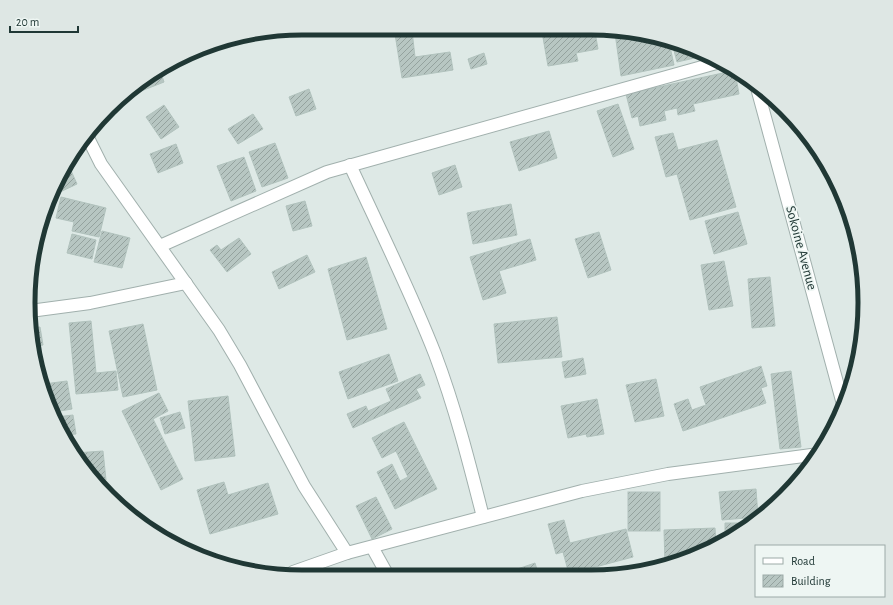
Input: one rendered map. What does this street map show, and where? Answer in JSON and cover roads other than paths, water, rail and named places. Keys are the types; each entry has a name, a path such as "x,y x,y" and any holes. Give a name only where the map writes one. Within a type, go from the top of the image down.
{"street":[{"path":"160,246 258,201 327,172 712,64"},
{"name":"Sokoine Avenue","path":"759,95 841,397"},
{"path":"89,141 101,164 186,283 240,365 304,486 347,553"},
{"path":"350,165 400,272 435,354 458,422 483,517"},
{"path":"35,310 90,303 186,283"},
{"path":"299,570 347,553 582,491 668,474 810,455"},
{"path":"372,547 385,570"}]}
